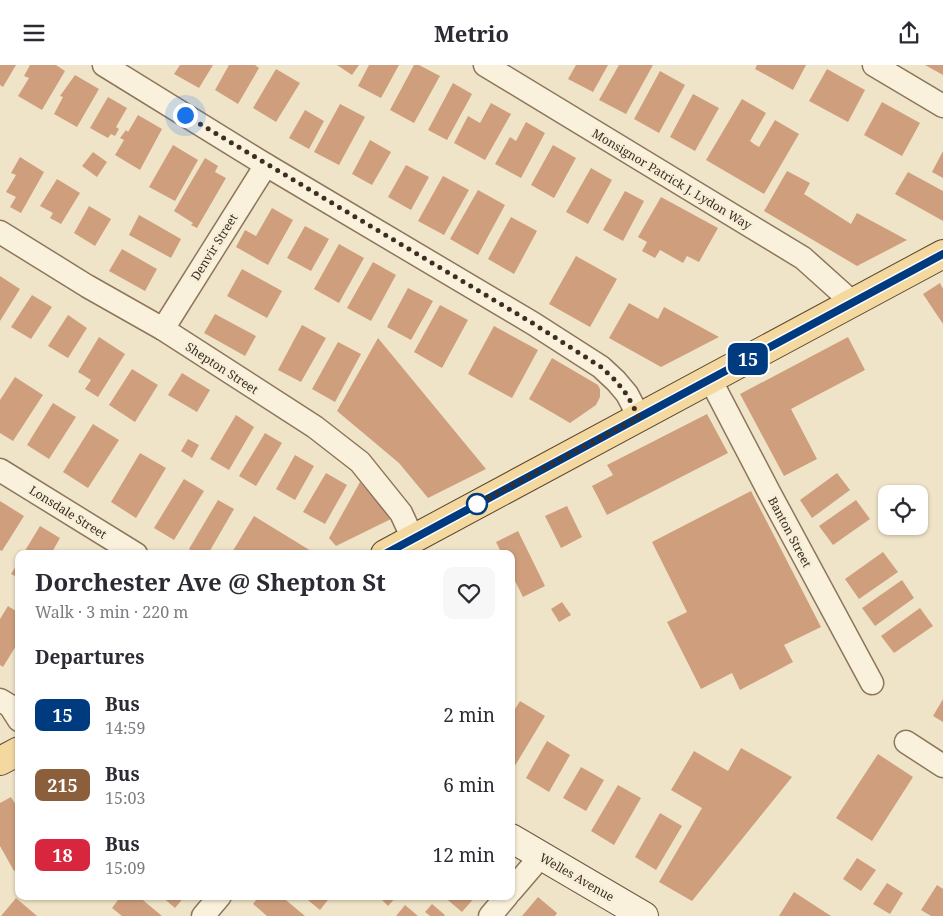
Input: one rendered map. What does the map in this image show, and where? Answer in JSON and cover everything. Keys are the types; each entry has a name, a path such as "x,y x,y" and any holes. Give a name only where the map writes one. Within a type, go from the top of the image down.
{"main road":[{"path":"392,550 943,254"},
{"path":"0,761 15,753"}],"street":[{"path":"104,65 266,165 534,324 601,367 627,395 639,417"},
{"name":"Monsignor Patrick J. Lydon Way","path":"485,65 803,258 852,303"},
{"path":"874,65 943,106"},
{"name":"Denvir Street","path":"163,329 266,165"},
{"name":"Shepton Street","path":"0,232 87,286 163,329 315,427 360,462 401,513 413,539"},
{"name":"Banton Street","path":"710,379 872,683"},
{"name":"Lonsdale Street","path":"0,470 130,550"},
{"path":"0,700 10,706 15,714"},
{"path":"906,742 943,766"},
{"name":"Welles Avenue","path":"515,841 644,916"},
{"path":"515,886 541,857"},
{"path":"203,916 217,900"},
{"path":"490,916 504,900"}],"building":[{"path":"0,65 16,65 3,87 0,85"},
{"path":"30,65 56,65 65,71 42,110 18,96 29,78 24,76"},
{"path":"180,65 213,65 199,88 174,74"},
{"path":"229,65 255,65 259,68 238,104 215,90"},
{"path":"337,65 359,65 352,75"},
{"path":"369,65 399,65 381,98 358,86"},
{"path":"414,65 419,65 440,76 414,123 390,110"},
{"path":"576,65 608,65 593,92 568,79"},
{"path":"619,65 653,65 626,114 599,100"},
{"path":"757,65 806,65 793,90 755,69"},
{"path":"925,65 943,65 943,75"},
{"path":"276,69 300,83 276,122 253,108"},
{"path":"827,69 865,90 848,122 809,101"},
{"path":"660,71 685,85 659,133 634,119"},
{"path":"75,75 99,89 77,127 54,114 63,97 60,96"},
{"path":"453,83 472,94 447,140 428,130"},
{"path":"693,94 719,108 695,151 670,137"},
{"path":"108,97 127,108 116,127 119,129 115,136 111,134 108,138 90,128"},
{"path":"742,99 766,113 750,141 754,144 759,147 775,120 799,134 764,194 706,160"},
{"path":"882,102 920,123 902,156 864,135"},
{"path":"491,103 511,114 485,160 454,143 468,116 480,123"},
{"path":"340,104 365,117 339,165 314,152"},
{"path":"305,110 324,121 309,149 289,138"},
{"path":"138,115 162,129 140,170 115,155 124,140 120,138 126,130 128,132"},
{"path":"526,122 545,133 521,178 495,164 510,137 516,141"},
{"path":"370,140 391,152 372,185 352,174"},
{"path":"173,145 198,160 175,201 149,187"},
{"path":"553,145 576,158 554,198 531,185"},
{"path":"943,151 943,178 932,172"},
{"path":"93,152 107,162 97,177 82,166"},
{"path":"20,157 44,172 21,213 10,207 16,197 6,192 16,175 11,173"},
{"path":"205,158 218,166 215,172 226,178 197,228 191,225 193,223 174,211"},
{"path":"406,165 429,177 411,210 388,197"},
{"path":"591,168 612,180 588,224 566,212"},
{"path":"787,171 810,183 804,194 851,224 857,213 907,240 857,266 764,211"},
{"path":"908,172 943,191 943,221 895,194"},
{"path":"443,176 469,190 444,235 418,221"},
{"path":"57,179 80,193 61,224 50,218 53,213 40,206"},
{"path":"478,190 505,205 478,255 450,239"},
{"path":"625,191 644,201 623,241 603,230"},
{"path":"661,197 718,228 699,262 687,256 683,263 660,250 655,258 642,251 647,242 638,237"},
{"path":"89,206 111,219 95,246 74,233"},
{"path":"272,208 293,220 268,265 236,247 245,230 256,236"},
{"path":"139,215 181,239 171,258 129,235"},
{"path":"511,217 537,231 514,274 488,259"},
{"path":"305,226 329,239 311,271 287,258"},
{"path":"339,244 364,258 339,303 314,289"},
{"path":"122,249 157,269 145,291 109,271"},
{"path":"576,256 617,279 590,327 549,304"},
{"path":"373,262 396,275 371,321 347,308"},
{"path":"242,269 282,291 267,318 227,296"},
{"path":"0,276 20,289 0,321"},
{"path":"940,283 943,289 943,324 923,294"},
{"path":"408,288 433,301 411,340 387,327"},
{"path":"32,295 52,307 31,339 11,327"},
{"path":"629,303 658,319 664,307 719,337 661,367 609,338"},
{"path":"440,305 468,320 442,368 414,352"},
{"path":"215,314 256,336 245,356 204,333"},
{"path":"68,315 87,328 68,358 48,346"},
{"path":"302,325 326,338 301,382 278,370"},
{"path":"494,326 538,350 512,398 468,374"},
{"path":"99,337 125,354 98,397 85,389 91,380 78,372"},
{"path":"848,337 865,370 791,409 817,459 784,476 740,394"},
{"path":"378,338 486,469 428,498 399,463 337,411"},
{"path":"338,342 361,354 335,402 312,389"},
{"path":"552,358 598,385 600,389 600,397 596,405 570,423 529,399"},
{"path":"132,369 158,385 135,422 109,405"},
{"path":"182,373 210,390 197,412 168,395"},
{"path":"15,377 43,395 13,441 0,433 0,400"},
{"path":"53,403 76,417 49,459 27,445"},
{"path":"707,414 728,453 607,515 592,486 613,475 607,465"},
{"path":"236,415 254,427 229,470 210,459"},
{"path":"93,424 119,440 88,488 63,472"},
{"path":"265,433 282,443 256,486 239,476"},
{"path":"188,439 199,445 192,458 181,451"},
{"path":"140,453 166,468 136,518 111,502"},
{"path":"295,455 314,466 295,500 276,489"},
{"path":"326,473 347,485 325,524 303,512"},
{"path":"837,473 850,490 812,518 800,500"},
{"path":"184,479 204,491 174,540 154,528"},
{"path":"360,482 391,519 336,546 329,538"},
{"path":"751,491 821,627 784,645 793,662 740,690 732,673 701,689 667,622 687,612 652,542"},
{"path":"218,500 234,509 210,550 189,549"},
{"path":"856,500 870,519 833,545 819,526"},
{"path":"0,501 24,516 2,551 0,550"},
{"path":"567,506 582,537 561,548 545,516"},
{"path":"254,516 309,550 233,550"},
{"path":"40,526 60,538 53,550 25,550"},
{"path":"518,531 545,586 523,597 515,581 515,550 500,550 496,542"},
{"path":"883,552 898,572 859,599 845,579"},
{"path":"15,568 15,576 11,574"},
{"path":"902,580 914,598 875,626 862,608"},
{"path":"562,602 571,615 559,622 551,609"},
{"path":"8,606 15,610 15,648 3,667 0,665 0,619"},
{"path":"920,608 933,626 894,653 881,636"},
{"path":"943,699 943,722 933,716"},
{"path":"520,701 545,716 515,766 515,709"},
{"path":"547,741 570,755 549,792 526,778"},
{"path":"741,748 792,777 692,901 659,882 702,808 671,790 694,751 728,771"},
{"path":"878,754 913,777 872,841 836,818"},
{"path":"581,767 604,780 586,811 563,798"},
{"path":"618,785 641,798 614,845 591,831"},
{"path":"11,797 15,804 14,871 0,846 0,803"},
{"path":"660,813 682,826 656,870 635,857"},
{"path":"857,858 876,870 861,891 843,879"},
{"path":"887,883 903,893 890,914 873,904"},
{"path":"937,885 943,889 943,916 931,916 921,910"},
{"path":"794,892 831,916 779,916"},
{"path":"538,897 557,913 555,916 522,916"},
{"path":"15,899 37,916 1,916"},
{"path":"118,900 143,900 162,916 122,916 112,908"},
{"path":"166,900 182,900 175,908"},
{"path":"256,900 286,900 305,916 267,916 253,904"},
{"path":"308,900 328,900 320,910"},
{"path":"382,900 393,900 388,906"},
{"path":"448,900 472,900 462,912"},
{"path":"432,904 445,915 430,916 425,912"},
{"path":"405,905 418,916 396,916"}],"bus line":[{"name":"15","path":"392,550 943,254"}],"route":[{"path":"185,115 534,324 601,367 627,395 639,417 477,504"}]}
